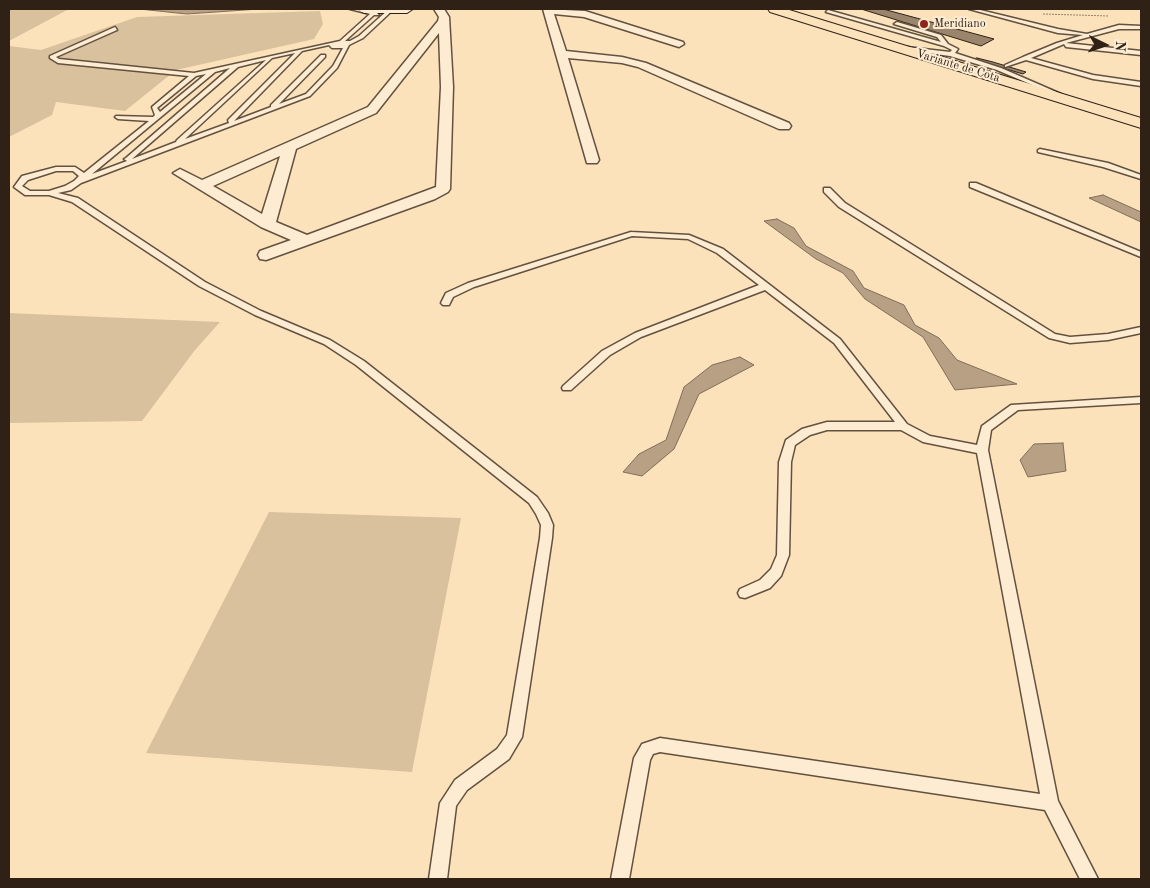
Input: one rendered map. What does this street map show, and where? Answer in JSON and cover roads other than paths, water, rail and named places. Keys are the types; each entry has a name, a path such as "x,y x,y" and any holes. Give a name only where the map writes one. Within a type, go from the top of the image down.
{"main road":[{"path":"380,10 407,9"},
{"name":"Variante de Cota","path":"774,9 1141,123"}],"street":[{"path":"592,160 548,10 585,14 679,44"},
{"path":"203,185 372,110 441,15"},
{"path":"266,255 430,196 444,189 447,87 441,15"},
{"path":"562,54 622,60 642,65 784,126"},
{"path":"267,224 290,147"},
{"path":"180,173 267,224 305,240"}],"lane":[{"path":"352,9 380,10"},
{"path":"833,9 828,12 946,45 956,50 951,54"},
{"path":"842,9 938,36 946,45"},
{"path":"971,9 1058,31 1071,37 1072,41 1094,47"},
{"path":"49,193 308,94 335,67 346,43 380,10"},
{"path":"115,29 52,57 58,61 194,75 331,43 334,47 346,43 380,10"},
{"path":"1096,33 1092,28 1106,23"},
{"path":"1003,68 1059,44 1096,33 1119,27 1141,27"},
{"path":"1058,31 1096,33"},
{"path":"1059,44 1141,53"},
{"path":"899,48 951,54 1003,68 1090,108"},
{"path":"226,125 301,50"},
{"path":"270,108 323,56"},
{"path":"173,146 271,58"},
{"path":"987,63 1023,59 1093,77 1141,84"},
{"path":"237,66 120,165 101,162 71,169 56,169 25,178 18,187 28,193 49,193 75,200 202,284 258,313 327,342 360,363 532,500 542,513 547,525 546,538 514,737 503,754 461,785 448,803 438,879"},
{"path":"78,182 212,72"},
{"path":"156,117 154,108 194,75"},
{"path":"118,117 156,117"},
{"path":"1040,151 1105,165 1141,177"},
{"path":"71,169 81,172 83,176 78,182 75,200"},
{"path":"973,185 1141,255"},
{"path":"827,190 842,205 1052,336 1070,340 1108,337 1141,330"},
{"path":"446,303 449,295 471,285 631,234 688,238 720,251 837,342 903,426 927,439 982,450"},
{"path":"567,388 606,353 638,335 766,286"},
{"path":"1089,879 1050,803 982,450 986,429 1015,407 1141,400"},
{"path":"745,593 765,584 776,572 782,555 785,462 790,443 806,432 827,426 903,426"},
{"path":"620,879 642,758 648,749 660,745 1050,803"}],"place":[{"name":"Meridiano","path":"924,24"}]}
